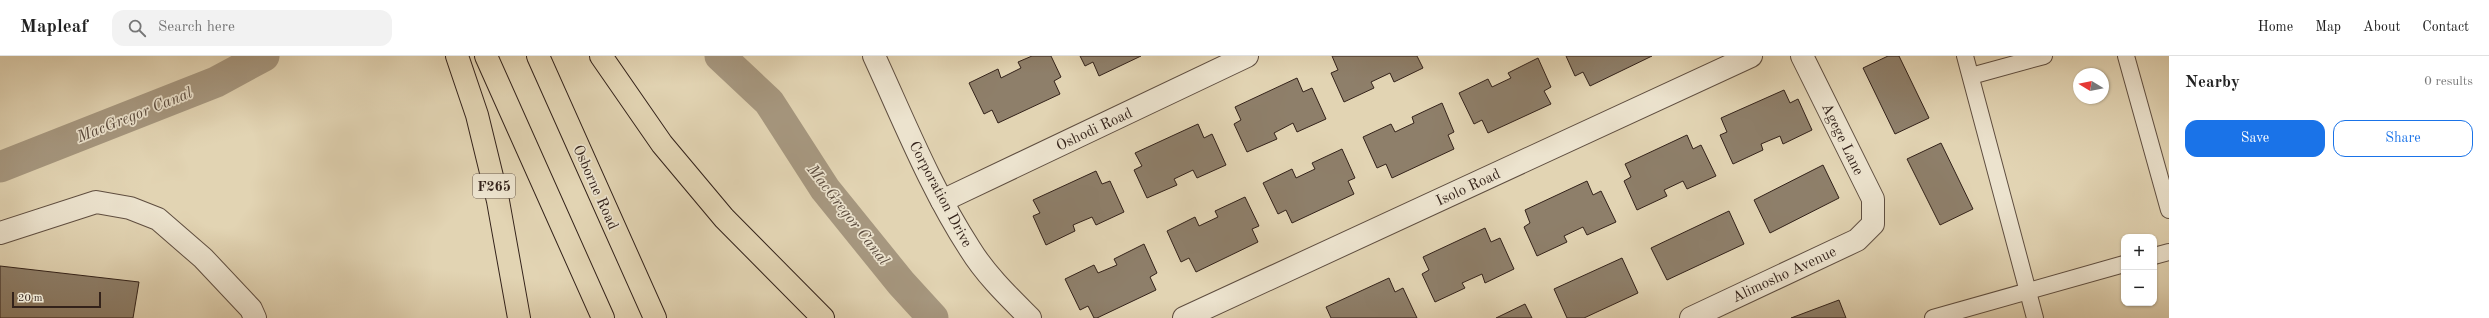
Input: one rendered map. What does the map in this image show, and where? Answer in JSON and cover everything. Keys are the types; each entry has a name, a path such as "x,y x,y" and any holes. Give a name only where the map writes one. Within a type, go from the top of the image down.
{"main road":[{"name":"F265","path":"457,56 477,115 498,201 519,318"},
{"path":"486,56 603,318"},
{"name":"Osborne Road","path":"538,56 655,318"},
{"path":"601,56 662,144 724,218 824,318"}],"street":[{"name":"Corporation Drive","path":"874,56 942,201 970,250 999,287 1030,318"},
{"name":"Oshodi Road","path":"942,201 1247,56"},
{"name":"Isolo Road","path":"1184,318 1751,56"},
{"name":"Agege Lane","path":"1802,56 1873,199 1873,224"},
{"path":"0,232 96,202 130,208 158,219 170,229 208,264 251,309 255,318"},
{"name":"Alimosho Avenue","path":"1691,318 1857,240 1873,224"}],"lane":[{"path":"1965,56 2035,318"},
{"path":"1971,76 2044,56"},
{"path":"2126,56 2169,210"},
{"path":"2157,255 2169,252"},
{"path":"1933,318 2121,265"}],"building":[{"path":"1032,56 1051,56 1061,77 1054,81 1060,94 998,123 992,110 984,114 969,83 998,69 1001,78 1021,68 1018,62"},
{"path":"1080,56 1141,56 1099,76 1093,62 1085,66"},
{"path":"1332,56 1417,56 1423,68 1394,82 1390,73 1371,82 1374,88 1344,102 1331,73 1338,70"},
{"path":"1566,56 1652,56 1590,86 1583,72 1575,76"},
{"path":"1888,56 1899,56 1929,118 1895,134 1863,68"},
{"path":"1538,58 1551,87 1544,91 1551,104 1488,133 1482,120 1474,124 1459,93 1488,79 1492,87 1511,78 1508,73"},
{"path":"1297,78 1303,92 1312,88 1326,119 1297,132 1293,123 1274,133 1277,139 1247,152 1234,124 1241,120 1235,107"},
{"path":"1784,90 1790,103 1798,99 1812,130 1783,144 1780,136 1761,144 1763,150 1733,164 1720,135 1727,132 1721,118"},
{"path":"1442,103 1454,132 1448,135 1454,149 1392,178 1386,164 1377,168 1363,137 1391,124 1395,132 1414,123 1412,117"},
{"path":"1198,124 1204,138 1212,134 1226,165 1197,178 1193,170 1174,179 1177,185 1147,198 1134,170 1142,166 1135,153"},
{"path":"1687,135 1693,149 1701,145 1716,176 1687,189 1683,181 1664,190 1667,196 1637,210 1624,181 1631,177 1625,164"},
{"path":"1941,143 1973,209 1940,225 1907,159"},
{"path":"1342,149 1355,178 1348,181 1354,194 1292,223 1286,210 1278,214 1263,183 1292,169 1296,178 1315,169 1312,163"},
{"path":"1823,165 1839,198 1770,233 1754,200"},
{"path":"1096,171 1102,184 1110,181 1124,212 1096,225 1092,217 1073,225 1075,231 1046,245 1033,216 1040,213 1033,200"},
{"path":"1587,181 1593,195 1601,191 1616,222 1587,235 1583,227 1564,236 1567,242 1537,256 1524,227 1530,223 1525,210"},
{"path":"1245,197 1259,226 1252,229 1258,242 1196,272 1189,258 1181,262 1167,231 1195,217 1199,226 1218,217 1215,211"},
{"path":"1729,211 1744,244 1667,280 1651,248"},
{"path":"1485,228 1491,242 1500,238 1514,269 1485,283 1482,274 1462,283 1465,288 1435,302 1422,274 1429,270 1423,257"},
{"path":"1144,244 1157,273 1150,277 1156,290 1097,318 1094,318 1088,306 1080,310 1065,279 1094,265 1098,273 1117,265 1114,259"},
{"path":"1622,258 1638,293 1584,318 1567,318 1554,289"},
{"path":"0,266 139,282 133,318 0,318"},
{"path":"1389,278 1395,292 1403,288 1417,318 1331,318 1326,307"},
{"path":"1839,300 1846,318 1791,318"},
{"path":"1525,304 1532,318 1496,318"}],"waterway":[{"name":"MacGregor Canal","path":"0,167 216,82 264,56"},
{"name":"MacGregor Canal","path":"720,56 769,102 825,189 901,283 933,318"}]}
